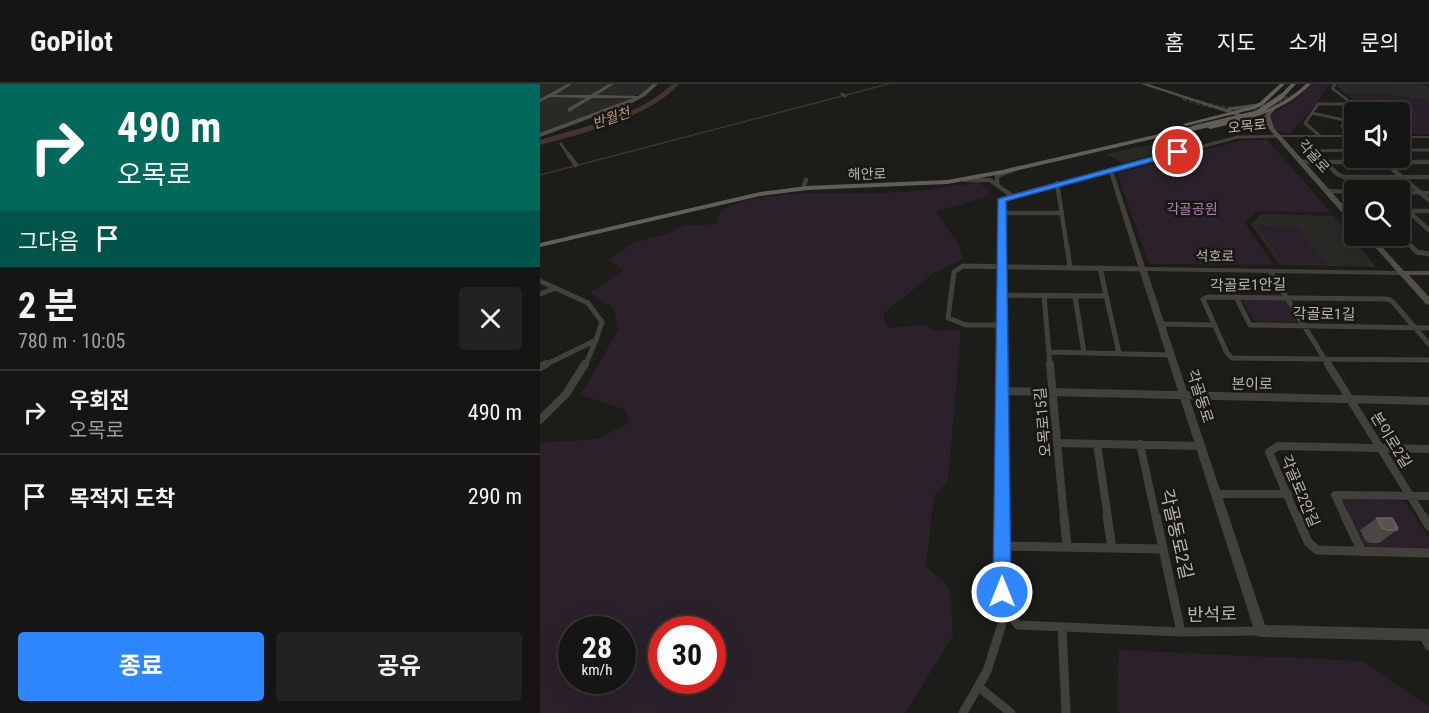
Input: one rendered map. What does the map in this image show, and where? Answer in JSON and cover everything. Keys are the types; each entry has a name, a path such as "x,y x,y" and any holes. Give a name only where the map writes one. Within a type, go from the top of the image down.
{"main road":[{"path":"540,101 570,84"},
{"path":"569,110 612,84"},
{"path":"540,135 639,97 656,84"},
{"path":"1131,84 1247,118"},
{"path":"1136,84 1182,99 1212,113 1213,116 1206,120"},
{"path":"1143,84 1233,114"},
{"path":"1084,152 1128,137 1233,114 1262,104 1283,84"},
{"path":"1280,95 1288,84"},
{"path":"1280,95 1294,84"},
{"path":"1292,96 1304,84"},
{"path":"1084,152 1247,118 1274,109 1296,98 1309,84"},
{"name":"해안로","path":"540,243 760,194 807,188 952,181 1016,169 1257,113 1280,95"},
{"path":"550,96 639,97"},
{"path":"1207,104 1232,108 1262,104"},
{"path":"1271,128 1268,125 1267,116 1274,109"},
{"path":"1222,116 1237,118 1233,122"},
{"name":"각골로","path":"1247,118 1271,128 1344,209"},
{"name":"각골로","path":"1247,118 1277,136"},
{"name":"해안로","path":"540,243 729,196 805,182 944,178 1084,152"},
{"path":"1377,246 1429,302"},
{"name":"석호로","path":"1401,273 1429,273"}],"street":[{"path":"1335,84 1332,88 1350,102"},
{"path":"1320,136 1305,123 1312,113 1321,104 1344,104"},
{"path":"1312,113 1344,120 1342,126 1344,128"},
{"name":"오목로","path":"1011,195 1238,137 1344,137"},
{"path":"1410,137 1428,138"},
{"path":"561,144 576,165"},
{"path":"1344,150 1315,151 1337,174 1344,177 1429,177"},
{"path":"1410,150 1429,150"},
{"path":"1301,162 1344,162"},
{"path":"1410,162 1429,162"},
{"path":"1391,168 1429,200"},
{"path":"998,184 997,176 1016,169"},
{"name":"각골동로","path":"1110,170 1261,631"},
{"path":"952,181 986,179 998,184 1011,195 1002,199 1001,213 1004,608 994,655 980,688 963,713"},
{"path":"1057,183 1070,268"},
{"path":"1328,191 1344,192"},
{"path":"1410,192 1429,193"},
{"path":"1410,211 1429,211"},
{"path":"1001,213 1062,213"},
{"path":"1410,213 1429,230"},
{"path":"1410,245 1417,252 1429,254"},
{"path":"1002,267 963,266 954,272 948,318 959,324 1002,325"},
{"name":"석호로","path":"1002,267 1401,273"},
{"path":"1100,268 1119,354"},
{"name":"본이로2길","path":"1270,271 1429,526"},
{"path":"540,281 588,303 602,322 588,361 579,378 551,412 540,420"},
{"path":"540,294 556,288"},
{"path":"1002,295 1106,296"},
{"name":"오목로15길","path":"1044,295 1066,547"},
{"path":"1075,296 1084,353"},
{"name":"각골로1안길","path":"1429,344 1392,302 1386,300 1236,297 1203,299 1227,353 1232,358 1429,360"},
{"name":"각골로1길","path":"1236,297 1250,325 1429,328"},
{"path":"1160,324 1214,325"},
{"path":"540,367 596,340"},
{"path":"1050,352 1170,354"},
{"name":"본이로","path":"1002,391 1429,401"},
{"path":"1058,443 1200,446"},
{"path":"1097,444 1112,548"},
{"name":"각골동로2길","path":"1140,444 1181,632"},
{"name":"각골로2안길","path":"1429,449 1278,446 1269,452 1308,542 1317,550 1429,553"},
{"path":"1217,494 1288,494"},
{"path":"1362,552 1335,495 1429,496"},
{"path":"1002,546 1163,549"},
{"name":"반석로","path":"1004,608 1018,625 1181,632 1261,631 1427,638"},
{"path":"1062,628 1066,713"},
{"path":"980,688 1011,713"}],"shaded area":[{"path":"540,84 655,84 626,102 540,134"},
{"path":"1339,84 1422,84 1429,88 1429,100 1345,94 1337,86"},
{"path":"1188,136 1202,143 1122,163 1107,154"},
{"path":"1261,214 1334,216 1344,228 1344,246 1359,246 1376,267 1280,265 1251,224"}],"green space":[{"path":"1312,84 1329,84 1317,103 1290,134 1278,131 1271,125 1271,115 1298,98"},
{"path":"1347,95 1380,95 1429,100 1429,134 1410,134 1410,102 1356,102"},
{"name":"각골공원","path":"1267,139 1331,213 1257,211 1245,223 1274,265 1149,264 1117,173 1244,140"},
{"path":"979,182 991,193 985,197 936,212 959,245 963,259 934,273 883,314 888,328 924,325 936,331 961,330 948,481 934,496 926,566 950,588 953,636 905,713 540,713 540,443 598,439 629,422 626,410 581,395 618,330 614,308 590,293 623,270 607,260 635,242 670,233 684,224 699,226 717,223 717,216 730,206 748,200 793,194 878,193"},
{"path":"1258,226 1298,227 1326,264 1282,263"},
{"path":"1244,299 1282,299 1286,301 1300,322 1258,324 1242,301"},
{"path":"1343,499 1401,500 1406,503 1429,538 1429,550 1369,549 1364,546 1341,502"},
{"path":"1119,650 1363,661 1429,707 1429,713 1120,713 1117,709"}],"building":[{"path":"1377,518 1392,518 1397,530 1382,528"}],"waterway":[{"name":"반월천","path":"540,143 652,103 676,84"},
{"path":"540,175 888,84"}],"tunnel":[{"path":"1183,98 1212,106 1238,109 1264,106 1292,96"}],"route":[{"path":"1002,592 1002,199 1178,152"}]}
